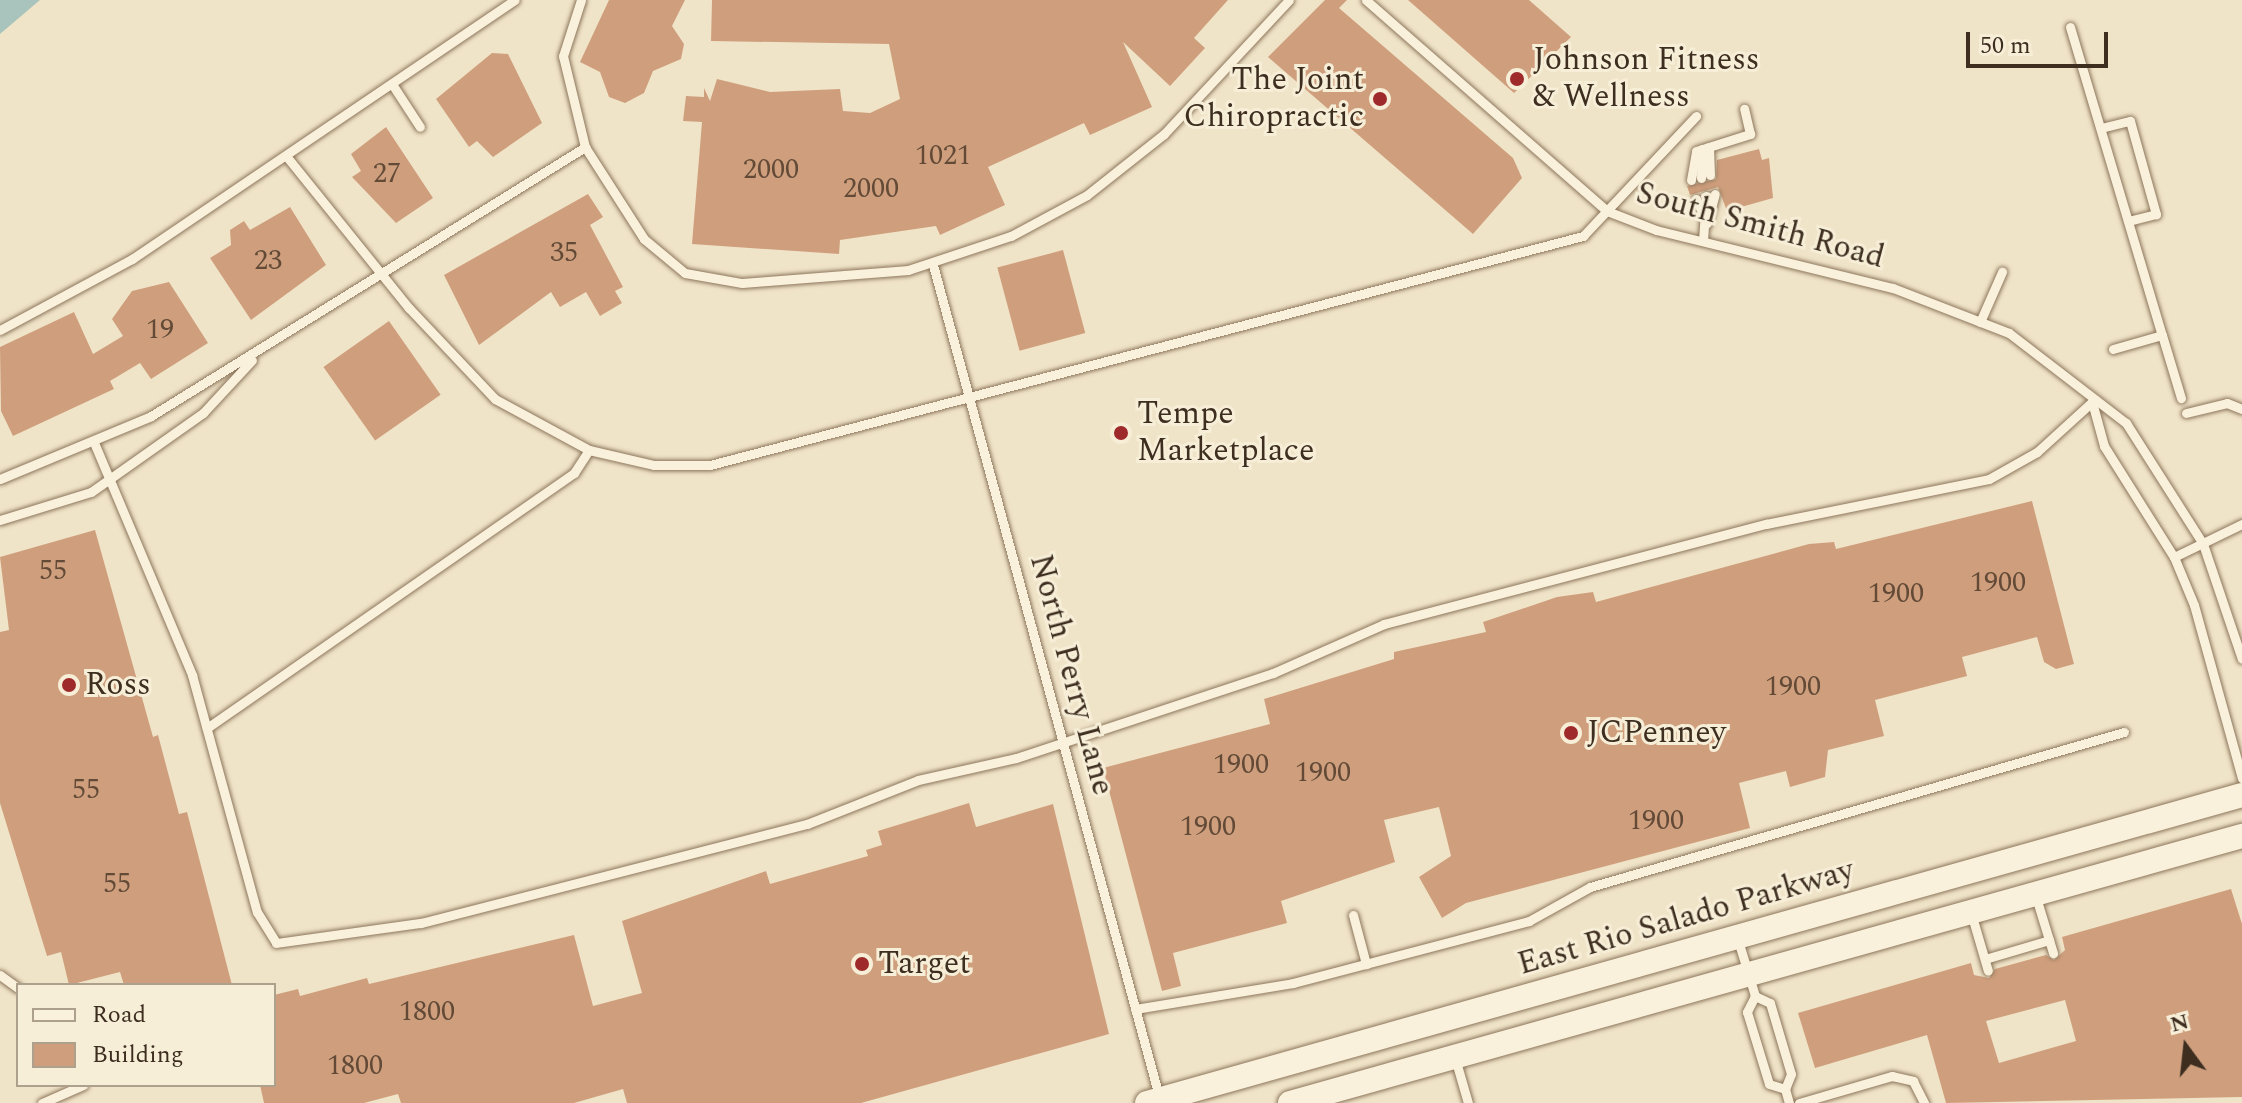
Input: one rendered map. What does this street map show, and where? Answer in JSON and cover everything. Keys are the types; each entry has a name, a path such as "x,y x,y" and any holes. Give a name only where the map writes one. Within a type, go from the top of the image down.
{"main road":[{"name":"East Rio Salado Parkway","path":"1154,1101 2242,795"},
{"path":"1290,1103 1455,1058 1752,986 1971,913 2242,836"}],"lane":[{"path":"0,330 132,259 515,0"},
{"path":"581,0 563,56 585,147 644,239 685,273 797,282 933,265 1011,236 1087,195 1164,134 1289,0"},
{"name":"South Smith Road","path":"1366,0 1607,211 1703,241 1893,288 2009,333 2092,402 2126,423 2202,542 2242,659"},
{"path":"2070,27 2181,398"},
{"path":"392,84 420,127"},
{"path":"1706,148 1701,178 1692,157 1706,148 1750,134 1744,109"},
{"path":"287,157 381,273 495,399 589,450 654,465 710,465 1583,236 1696,116"},
{"path":"2101,128 2130,121 2156,214 2128,221"},
{"path":"0,479 95,445 256,356 381,273 585,147"},
{"path":"1703,241 1707,223 1706,196"},
{"name":"North Perry Lane","path":"933,265 1135,1009 1154,1101"},
{"path":"1980,322 2002,272"},
{"path":"2113,349 2162,335"},
{"path":"0,520 91,492 203,413 256,356"},
{"path":"95,445 112,477 207,728 257,912 276,943 421,923 807,824 937,774 1062,742 1273,673 1384,624 1766,524 1989,479 2037,452 2092,402 2104,446 2174,557 2242,778"},
{"path":"2186,413 2227,403 2242,409"},
{"path":"207,728 574,473 589,450"},
{"path":"2174,557 2242,524"},
{"path":"1135,1009 1366,964 1529,921 1590,887 2124,732"},
{"path":"2035,894 2053,953"},
{"path":"1971,913 1988,971"},
{"path":"1353,915 1366,964"},
{"path":"1737,937 1752,986 1747,1012 1769,1084 1785,1089"},
{"path":"1985,959 2049,940"},
{"path":"1752,986 1770,1003 1791,1074 1785,1089 1789,1103"},
{"path":"1455,1058 1468,1103"},
{"path":"1799,1103 1892,1076 1913,1081 1924,1103"},
{"path":"42,1103 78,1087"}],"water":[{"path":"0,0 40,0 0,34"}],"building":[{"path":"609,0 685,0 672,26 684,44 681,59 653,71 644,93 625,103 609,97 600,72 580,62"},
{"path":"712,0 1228,0 1194,38 1205,48 1170,86 1123,42 1152,107 1090,135 1084,123 988,167 1005,205 940,235 936,226 840,240 839,254 692,244 702,122 683,121 686,96 704,97 704,88 710,101 717,79 770,92 840,89 843,111 870,113 900,99 889,44 711,41"},
{"path":"1325,0 1347,0 1339,8 1513,158 1522,178 1473,234 1268,57"},
{"path":"1408,0 1529,0 1571,37 1514,93"},
{"path":"492,53 508,54 542,123 493,157 477,141 469,147 436,99"},
{"path":"386,127 433,198 396,223 352,177 361,171 351,154"},
{"path":"1759,149 1762,160 1769,158 1773,198 1727,211 1718,187 1690,195 1687,186 1716,179 1717,160"},
{"path":"588,194 603,217 590,225 623,287 615,291 622,303 600,316 586,292 560,307 551,292 479,345 444,275"},
{"path":"290,207 326,265 251,320 210,258 231,245 230,230 244,221 250,230"},
{"path":"1063,250 1085,333 1020,351 997,268"},
{"path":"169,282 208,343 151,379 140,363 110,381 114,389 13,436 1,411 0,347 74,312 93,354 123,336 112,319 132,291"},
{"path":"389,321 441,395 375,441 323,367"},
{"path":"2032,501 2074,664 2056,669 2044,662 2037,637 1962,657 1967,676 1875,700 1884,736 1828,750 1825,777 1790,787 1786,771 1739,783 1750,828 1466,903 1442,918 1419,877 1451,856 1439,807 1384,820 1395,862 1281,901 1287,923 1173,953 1181,986 1162,991 1103,768 1270,724 1264,699 1394,659 1394,652 1486,632 1483,622 1557,597 1593,592 1596,602 1809,544 1834,542 1836,549"},
{"path":"95,530 153,737 158,735 179,814 187,812 231,983 123,983 120,972 69,983 61,952 47,956 0,803 0,632 9,630 0,557"},
{"name":"Target","path":"969,803 976,827 1053,804 1109,1034 861,1103 627,1103 623,1089 574,1103 401,1103 398,1094 364,1103 264,1103 260,1087 276,1087 276,994 298,989 300,996 367,978 369,984 574,935 593,1006 642,993 622,921 766,871 770,884 868,856 866,850 882,845 878,831"},
{"path":"2231,889 2242,924 2242,1097 1946,1103 1927,1035 1815,1068 1798,1013 1971,963 1974,975 1989,978 1995,969 2046,955 2054,960 2065,950 2062,937","holes":["2065,1000 2076,1041 1999,1063 1986,1021"]}],"place":[{"name":"Johnson Fitness & Wellness","path":"1517,79"},
{"name":"The Joint Chiropractic","path":"1380,99"},
{"name":"Tempe Marketplace","path":"1121,433"},
{"name":"Ross","path":"69,685"},
{"name":"JCPenney","path":"1571,733"},
{"name":"Target","path":"862,964"}]}
